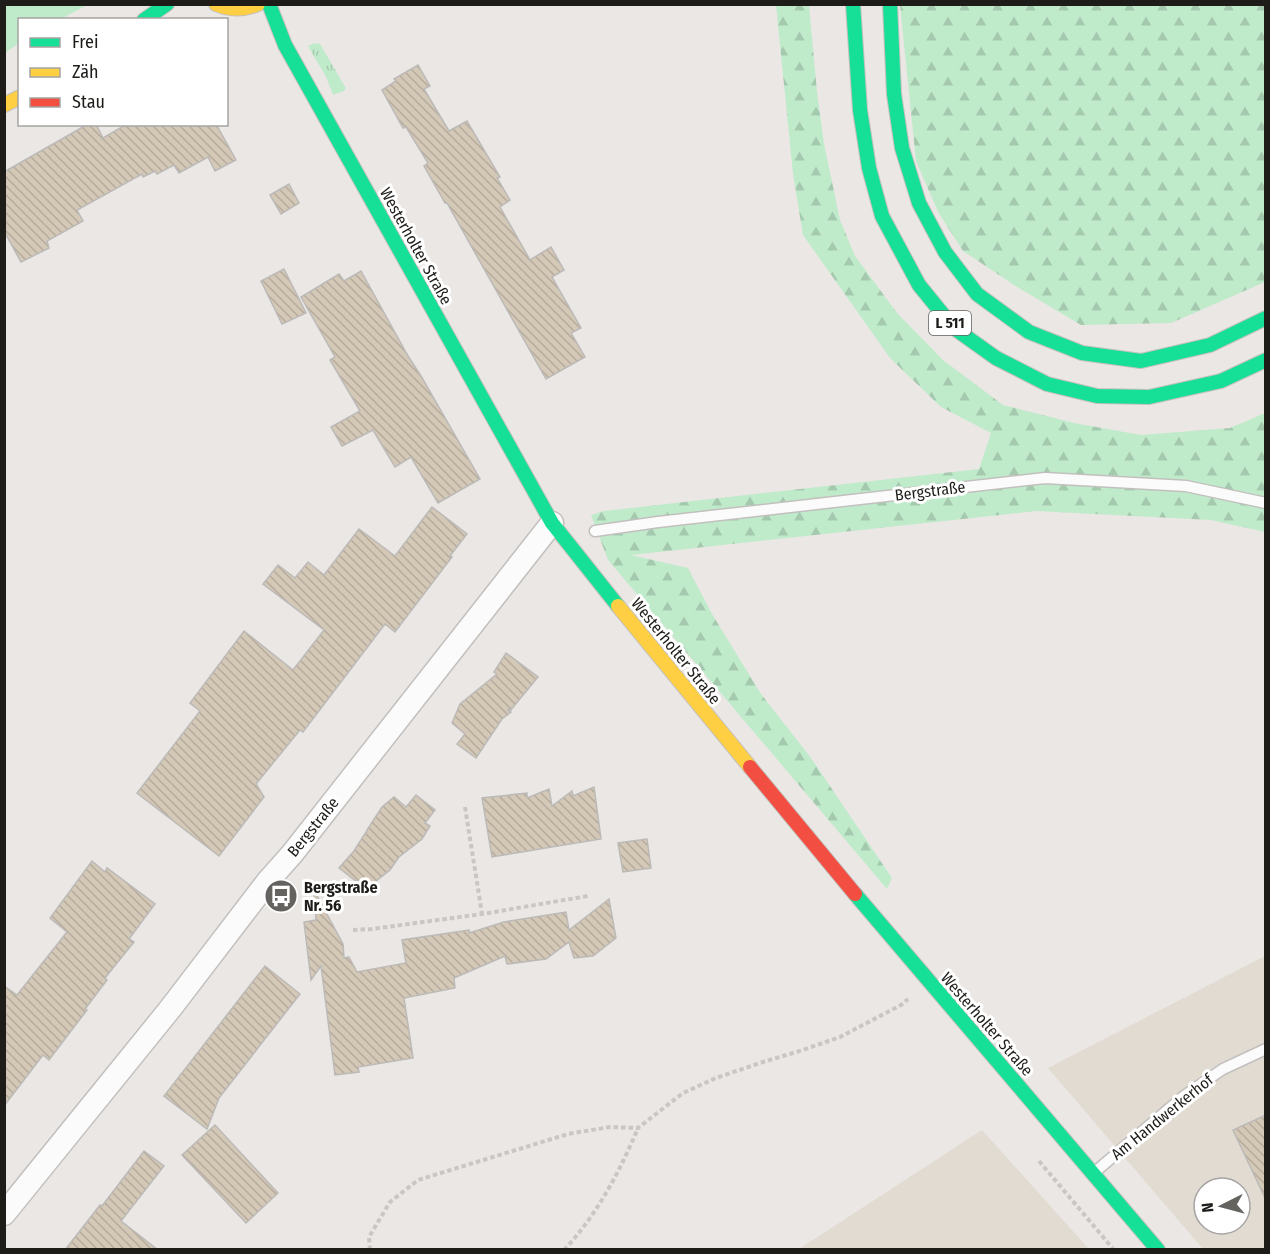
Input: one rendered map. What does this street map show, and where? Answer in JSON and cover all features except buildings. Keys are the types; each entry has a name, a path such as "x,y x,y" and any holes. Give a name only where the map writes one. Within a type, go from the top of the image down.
{"street":[{"path":"147,18 167,4"},
{"path":"216,4 236,9 253,7 258,4"},
{"name":"Westerholter Straße","path":"269,4 285,45 552,523 682,686 1158,1250"},
{"name":"L 511","path":"853,4 860,110 869,168 882,216 919,285 954,328 996,358 1047,384 1097,396 1149,397 1221,381 1266,360"},
{"name":"L 511","path":"890,4 894,93 902,148 919,203 945,252 976,294 1029,332 1082,353 1141,361 1210,345 1266,318"},
{"path":"4,105 18,98"},
{"name":"Bergstraße","path":"4,1214 170,1009 268,881 292,854 552,523"}],"lane":[{"name":"Bergstraße","path":"595,531 647,523 1045,478 1186,486 1266,502"},
{"name":"Am Handwerkerhof","path":"1094,1172 1184,1096 1223,1069 1266,1049"}],"path":[{"path":"465,807 482,914"},
{"path":"353,930 482,914 588,896"},
{"path":"564,1250 592,1217 625,1159 638,1128 683,1093 716,1078 840,1037 901,1005 931,983"},
{"path":"370,1250 369,1237 390,1202 418,1180 568,1134 610,1127 638,1128"}],"shaded area":[{"path":"1265,956 1265,1249 1203,1249 1048,1068"},
{"path":"982,1130 1089,1249 799,1249"}],"green space":[{"path":"5,4 87,4 63,18 18,18 18,44 5,53"},
{"path":"776,5 809,5 824,144 840,220 855,256 897,313 943,360 1003,405 1074,423 1141,435 1230,428 1265,413 1265,532 1211,520 1036,511 631,555 688,568 712,614 761,694 811,758 892,878 887,889 608,560 591,515 604,511 979,469 991,433 941,407 890,358 803,235 793,174"},
{"path":"900,5 1265,5 1265,282 1171,323 1081,325 963,251 938,212 916,161"},
{"path":"314,43 320,44 346,88 344,91 333,95 326,77 308,46"}],"traffic: fast":[{"path":"147,18 167,4"},
{"path":"269,4 285,45 552,523 618,606"},
{"path":"853,4 860,110 869,168 882,216 919,285 954,328 996,358 1047,384 1097,396 1149,397 1221,381 1266,360"},
{"path":"890,4 894,94 902,148 919,203 945,252 977,294 1029,332 1082,353 1141,361 1210,345 1266,318"},
{"path":"855,894 1158,1250"}],"traffic: slow":[{"path":"216,4 237,8 258,4"},
{"path":"4,105 18,98"},
{"path":"618,606 750,767"}],"traffic: jam":[{"path":"750,767 855,894"}],"place":[{"name":"Bergstraße Nr. 56","path":"281,896"}]}
